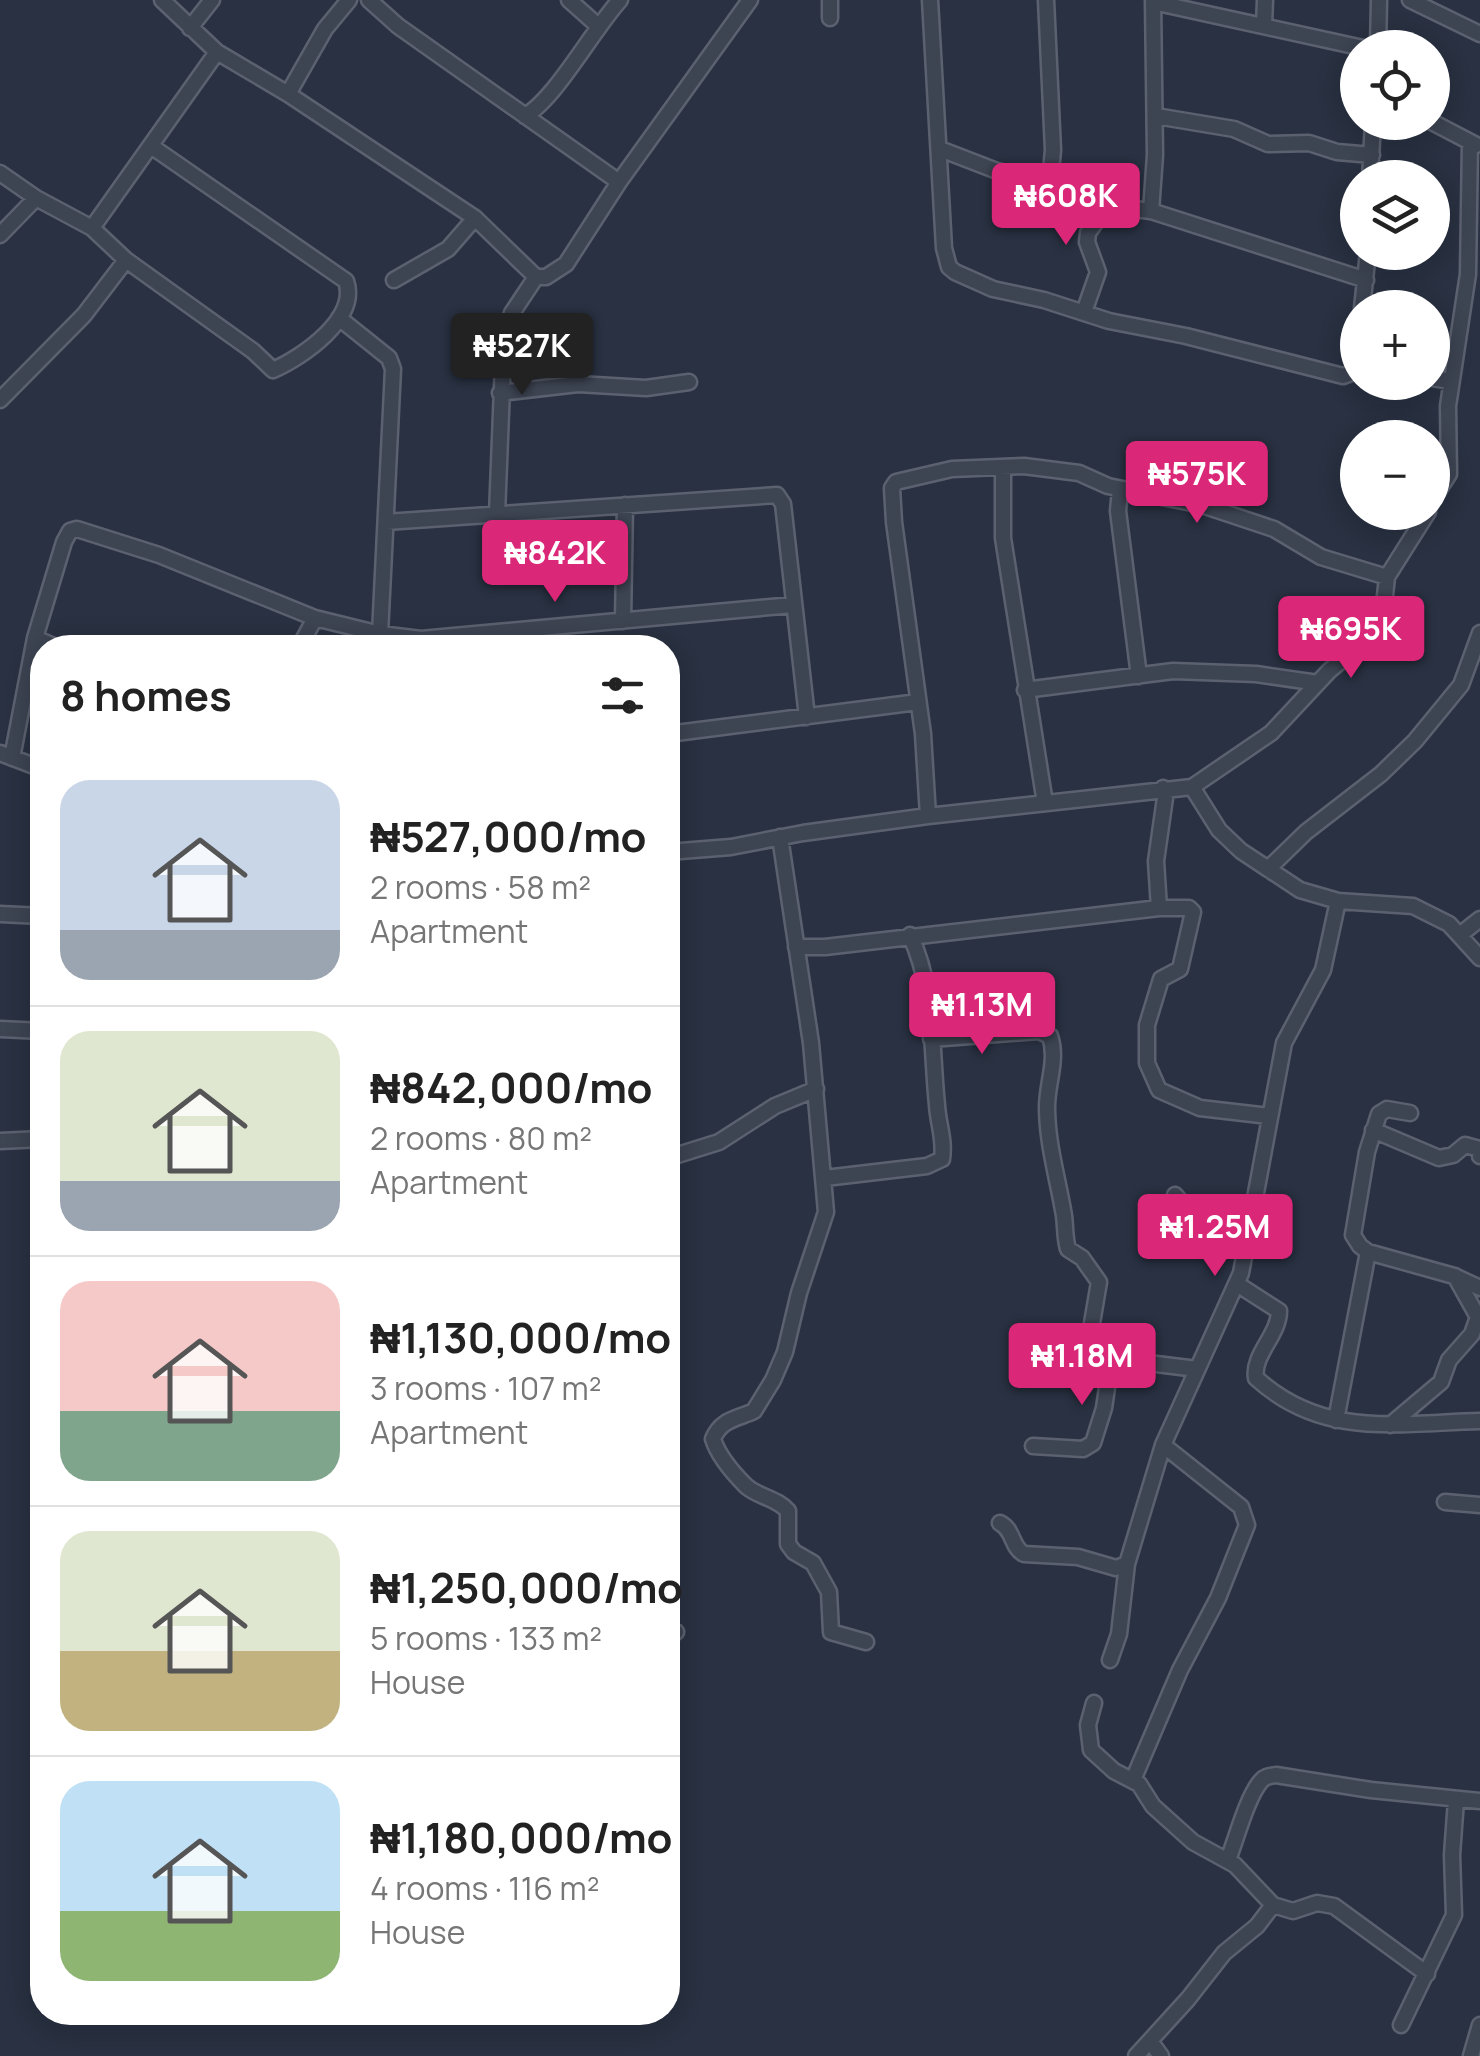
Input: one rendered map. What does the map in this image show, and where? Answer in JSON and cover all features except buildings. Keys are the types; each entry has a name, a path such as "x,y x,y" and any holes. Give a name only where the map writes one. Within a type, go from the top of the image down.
{"street":[{"path":"162,0 217,52 288,94 475,218 536,276 546,277 566,264 619,182 750,0"},
{"path":"190,28 212,0"},
{"path":"288,94 325,30 349,0"},
{"path":"370,0 378,11 532,116 619,182"},
{"path":"569,0 597,25"},
{"path":"532,116 597,25 620,0"},
{"path":"830,0 830,18"},
{"path":"930,0 944,248 949,266 993,288 1109,321 1340,375"},
{"path":"1046,0 1053,150 1050,182"},
{"path":"1264,0 1264,26"},
{"path":"1378,30 1379,0"},
{"path":"1410,0 1480,34"},
{"path":"1150,211 1156,116 1153,1 1340,43"},
{"path":"92,228 217,52"},
{"path":"1156,116 1234,129 1268,144 1309,144 1372,155"},
{"path":"1450,131 1475,144 1468,274 1450,382"},
{"path":"1372,140 1372,160"},
{"path":"0,173 92,228 126,260 274,370 329,331 348,300 346,281 151,146"},
{"path":"940,149 997,171 1076,188 1107,206 1150,211 1366,280"},
{"path":"0,235 36,198"},
{"path":"1084,312 1098,272 1087,242 1088,233 1107,206"},
{"path":"394,280 448,249 475,218"},
{"path":"0,400 84,315 126,260"},
{"path":"1365,290 1367,270"},
{"path":"497,514 504,338 512,313 536,276"},
{"path":"339,318 389,358 393,369 380,634"},
{"path":"500,393 578,384 646,388 689,382"},
{"path":"1002,468 1003,538 1045,803"},
{"path":"928,816 892,488 896,482 952,469 1053,468 1079,473 1120,489 1202,505 1274,529 1321,557 1387,577"},
{"path":"1120,489 1118,511 1139,676"},
{"path":"386,522 777,496 783,504 807,717"},
{"path":"623,621 625,505"},
{"path":"36,635 64,542 70,530 77,529 158,555 315,618 388,635"},
{"path":"680,851 732,847 928,816 1192,787 1271,733 1318,683 1373,634 1383,614 1387,577 1417,530"},
{"path":"507,635 792,605"},
{"path":"306,635 315,618"},
{"path":"1268,869 1415,741 1461,685 1480,633"},
{"path":"30,658 6,756 30,765"},
{"path":"1025,690 1195,671 1318,683"},
{"path":"680,733 918,702"},
{"path":"1192,787 1219,830 1300,890 1338,901 1412,906 1449,924 1480,958"},
{"path":"1159,908 1156,861 1163,788"},
{"path":"780,837 816,1089 826,1212 780,1367 754,1411 731,1418 713,1440 746,1486 781,1503 788,1511 788,1544 813,1564 830,1592 831,1632 866,1642"},
{"path":"1110,1660 1118,1634 1127,1564 1163,1445 1237,1284 1284,1043 1323,970 1338,901"},
{"path":"796,946 825,947 1159,908 1189,908 1193,912 1180,969 1161,979 1149,1010 1148,1063 1154,1083 1164,1095 1200,1108 1269,1116"},
{"path":"0,914 30,915"},
{"path":"1460,934 1480,919"},
{"path":"824,1178 927,1166 942,1159 943,1134 937,1110 927,984 921,957 910,935"},
{"path":"0,1029 30,1030"},
{"path":"931,1039 1039,1031 1050,1036 1053,1062 1047,1107 1064,1233 1068,1249 1082,1258 1099,1282 1084,1348 1197,1369"},
{"path":"680,1154 719,1142 775,1106 816,1089"},
{"path":"1410,1114 1382,1110 1372,1130 1353,1234 1368,1252 1454,1276 1480,1288"},
{"path":"1372,1130 1439,1158 1454,1155 1465,1145 1480,1148 1480,1156"},
{"path":"0,1141 30,1140"},
{"path":"1175,1195 1192,1212 1221,1221 1253,1216"},
{"path":"1336,1420 1368,1252"},
{"path":"1390,1425 1441,1382 1449,1360 1476,1327 1478,1317 1454,1276"},
{"path":"1237,1284 1279,1311 1276,1327 1255,1366 1256,1378 1302,1411 1336,1420 1390,1425 1480,1420"},
{"path":"1033,1446 1083,1450 1094,1444 1112,1354"},
{"path":"1134,1780 1186,1658 1218,1598 1247,1525 1241,1507 1163,1445"},
{"path":"1445,1502 1480,1505"},
{"path":"1000,1522 1024,1554 1078,1557 1116,1568 1127,1564"},
{"path":"1094,1703 1088,1725 1090,1750 1114,1771 1134,1780 1154,1806 1193,1842 1228,1860 1273,1905 1293,1911 1317,1903 1334,1906 1428,1974"},
{"path":"1228,1860 1253,1797 1261,1780 1267,1777 1480,1801"},
{"path":"1402,2025 1454,1914 1452,1855 1456,1800"},
{"path":"1136,2056 1224,1953 1257,1926 1273,1905"},
{"path":"1472,2056 1480,2025"},
{"path":"1150,2040 1161,2056"}]}
